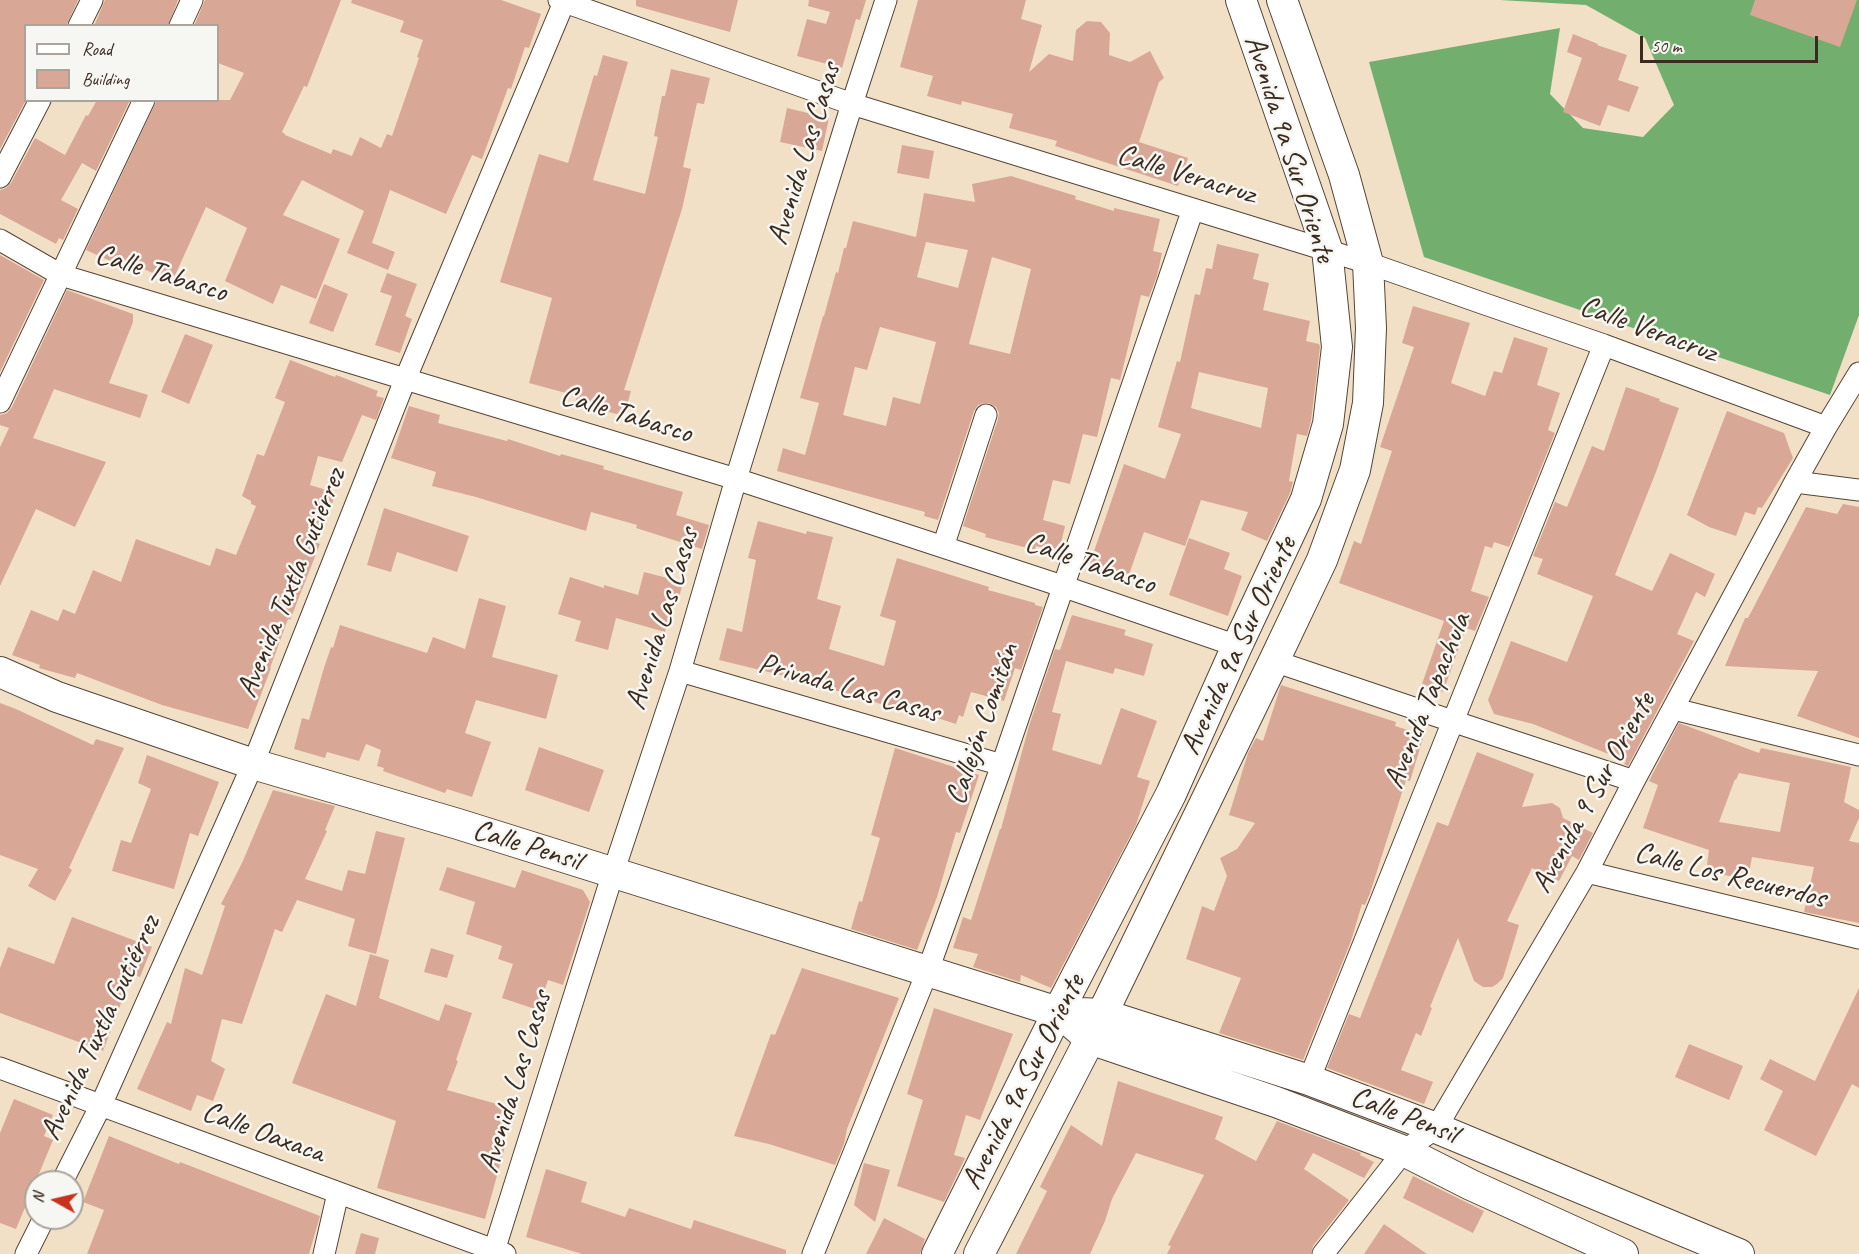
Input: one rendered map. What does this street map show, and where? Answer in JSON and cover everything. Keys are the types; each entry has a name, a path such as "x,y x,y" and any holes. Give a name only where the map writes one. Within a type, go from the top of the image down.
{"main road":[{"name":"Avenida 9a Sur Oriente","path":"937,1254 1058,1012 1171,794 1306,499 1328,424 1337,347 1327,249 1241,0"},
{"name":"Avenida 9a Sur Oriente","path":"979,1254 1096,1027 1274,661 1322,560 1355,470 1368,403 1371,328 1368,262 1344,175 1282,0"},
{"name":"Calle Pensil","path":"0,672 57,697 253,764 446,821 1058,1012 1276,1102 1404,1151 1471,1185 1623,1254"},
{"name":"Calle Pensil","path":"1096,1027 1309,1080 1436,1128 1739,1254"}],"street":[{"path":"80,24 92,0"},
{"path":"181,24 192,0"},
{"name":"Calle Veracruz","path":"563,0 852,104 1368,262 1604,345 1826,427"},
{"name":"Avenida Tuxtla Gutiérrez","path":"68,1170 101,1105 253,764 405,380 563,0"},
{"name":"Avenida Las Casas","path":"498,1253 613,873 680,671 736,479 886,0"},
{"path":"0,177 39,102"},
{"path":"0,402 143,102"},
{"name":"Callejón Comitán","path":"813,1254 928,970 1002,765 1193,209"},
{"name":"Calle Tabasco","path":"0,240 61,275 736,479 1237,646"},
{"name":"Avenida Tapachula","path":"1309,1080 1604,345"},
{"name":"Avenida 9 Sur Oriente","path":"1436,1128 1587,872 1795,482 1859,373"},
{"path":"943,547 986,415"},
{"path":"1795,482 1859,490"},
{"path":"1274,661 1634,781"},
{"name":"Privada Las Casas","path":"680,671 1002,765"},
{"path":"1674,709 1859,755"},
{"name":"Calle Los Recuerdos","path":"1587,872 1859,938"},
{"name":"Calle Oaxaca","path":"0,1068 498,1253"},
{"path":"1323,1254 1404,1151 1436,1128"},
{"path":"324,1254 338,1192"},
{"path":"26,1254 38,1230"}],"green space":[{"path":"1500,0 1859,0 1859,315 1830,395 1424,257 1369,62 1560,28 1550,94 1583,128 1643,137 1674,105 1645,38 1586,5"}],"building":[{"path":"0,0 78,0 67,24 24,24 25,102 0,149"},
{"path":"105,0 178,0 169,24 95,24"},
{"path":"205,0 341,0 307,87 304,86 282,132 331,154 333,149 352,156 360,137 381,148 387,134 392,136 423,40 400,32 404,21 351,3 352,0 501,0 541,14 529,48 525,47 511,89 508,88 482,159 472,155 446,214 390,190 372,243 395,252 388,270 347,253 364,211 302,180 283,215 340,239 316,299 281,285 273,304 225,281 247,228 206,207 172,282 142,268 140,271 127,265 126,268 86,250 156,102 230,100 244,73 219,63 219,24 195,24"},
{"path":"636,0 738,0 730,32 636,6"},
{"path":"809,0 866,0 860,20 856,19 842,68 797,56 807,19 826,24 830,12 808,6"},
{"path":"918,0 1026,0 1021,19 1042,25 1029,72 1049,54 1073,61 1076,30 1087,21 1101,22 1110,33 1109,55 1130,62 1150,51 1164,78 1159,82 1139,142 1188,158 1178,186 1055,146 1057,141 1009,128 1013,114 962,101 961,105 927,96 933,76 900,67"},
{"path":"1755,0 1857,0 1840,47 1750,15"},
{"path":"1573,34 1627,55 1618,80 1639,87 1629,112 1608,105 1600,126 1563,112 1582,58 1567,52"},
{"path":"603,55 628,62 593,180 645,194 658,137 654,136 662,96 665,96 671,69 710,78 704,104 697,103 683,167 691,169 682,209 624,390 631,391 624,416 575,403 577,396 529,383 552,298 500,282 539,154 568,163 594,75 597,76"},
{"path":"96,102 129,102 96,171 82,163 61,200 78,209 63,240 59,238 56,244 0,214 0,190 11,183 35,138 65,155 86,115 88,116"},
{"path":"787,108 829,118 822,151 780,142"},
{"path":"902,145 934,151 929,179 897,173"},
{"path":"1011,176 1076,196 1075,199 1114,211 1114,208 1160,219 1153,251 1162,253 1157,276 1149,297 1141,295 1120,380 1111,378 1097,437 1083,434 1070,484 1053,480 1043,520 1065,526 1059,552 1036,546 1035,550 985,537 986,534 963,526 998,419 999,413 996,407 989,403 978,405 974,411 938,520 924,516 925,512 777,471 783,448 805,455 819,403 800,398 853,221 916,237 924,193 975,202 972,184","holes":["926,242 968,250 958,288 917,277","992,257 1031,269 1010,354 969,344","880,327 936,342 920,404 893,397 886,426 843,415 855,367 867,370"]},
{"path":"1217,244 1259,254 1253,279 1269,283 1263,310 1310,321 1306,341 1319,344 1320,347 1307,436 1297,434 1289,481 1293,482 1290,493 1267,541 1241,530 1248,512 1201,500 1185,546 1144,532 1127,580 1089,566 1124,464 1165,479 1181,434 1158,427 1177,361 1180,362 1195,294 1200,295 1206,268 1212,269","holes":["1199,372 1268,388 1261,428 1191,408"]},
{"path":"0,255 44,280 0,372"},
{"path":"387,273 417,284 405,316 412,319 400,353 375,345 392,296 380,292"},
{"path":"324,284 348,294 333,332 309,323"},
{"path":"67,290 133,314 133,322 109,383 148,395 140,418 54,389 33,438 106,462 75,527 36,509 0,586 0,447 9,428 0,425 0,415 7,413 12,407"},
{"path":"1413,306 1470,323 1451,383 1485,396 1494,371 1502,373 1514,337 1548,348 1537,385 1560,393 1548,430 1555,433 1509,547 1494,542 1492,548 1485,546 1471,591 1489,597 1475,631 1466,628 1443,692 1422,684 1444,621 1339,583 1354,541 1361,544 1392,451 1380,447 1414,347 1402,343"},
{"path":"185,334 213,345 189,404 161,392"},
{"path":"290,360 378,391 376,396 384,398 376,420 362,415 342,462 318,456 310,485 336,493 317,543 320,544 290,620 288,619 248,729 162,705 77,673 75,678 39,668 40,665 12,655 31,610 58,621 63,609 75,614 93,570 121,582 136,539 210,566 216,548 236,555 256,506 242,496 257,454 264,456 285,402 275,398"},
{"path":"1626,387 1679,408 1615,575 1652,591 1670,553 1715,574 1705,597 1696,592 1677,634 1694,641 1628,766 1624,764 1626,761 1533,724 1494,714 1488,700 1511,641 1567,662 1593,596 1537,574 1543,559 1533,556 1555,502 1567,507 1592,446 1604,451"},
{"path":"409,406 440,415 438,423 507,441 508,439 560,456 561,454 604,466 603,469 683,492 676,515 709,525 702,549 636,528 637,525 591,512 586,531 432,486 436,472 391,458"},
{"path":"1727,411 1784,433 1793,458 1762,508 1758,507 1755,515 1745,512 1736,536 1709,527 1687,515"},
{"path":"1843,504 1859,507 1859,738 1797,716 1818,671 1725,666 1745,618 1748,618 1806,507 1837,514"},
{"path":"384,508 469,536 457,572 397,552 391,572 367,565"},
{"path":"758,521 806,534 807,531 833,537 817,599 841,606 829,649 884,666 896,621 880,616 897,558 1043,607 1021,670 1015,668 1004,701 971,692 963,717 959,715 956,724 912,710 911,713 831,689 785,679 785,676 719,660 727,628 742,632 756,560 748,558"},
{"path":"1189,538 1230,553 1224,569 1242,576 1228,616 1169,595"},
{"path":"644,572 683,582 678,602 674,601 665,632 616,618 608,650 575,641 581,621 558,614 570,577 604,588 604,585 638,595"},
{"path":"479,598 506,606 492,657 558,675 546,719 476,700 465,733 491,742 472,797 447,789 445,793 383,771 384,768 377,766 381,750 366,744 359,761 327,752 325,758 294,749 302,718 309,720 323,671 340,625 427,653 433,637 465,649"},
{"path":"1072,615 1126,630 1124,635 1153,644 1144,676 1115,668 1113,674 1066,661 1052,712 1061,714 1052,750 1101,765 1121,708 1157,721 1137,777 1150,781 1136,825 1051,988 1021,975 1020,982 973,967 978,954 953,948 963,917 971,920 1001,829 1029,726 1055,649 1060,650"},
{"path":"1281,685 1396,722 1395,726 1424,735 1410,781 1406,780 1370,893 1365,905 1362,904 1351,941 1303,1060 1219,1033 1241,978 1186,959 1202,906 1214,911 1227,876 1220,858 1237,849 1255,823 1229,815 1248,753 1256,738 1263,741"},
{"path":"0,703 93,745 96,739 124,748 69,868 72,870 55,901 28,886 38,869 0,855"},
{"path":"1679,723 1759,753 1761,748 1851,767 1844,802 1859,810 1859,818 1849,841 1859,843 1859,923 1804,912 1814,867 1752,857 1748,879 1706,872 1709,850 1643,828 1658,785 1649,781","holes":["1739,773 1790,783 1780,832 1719,822"]},
{"path":"539,747 604,770 589,812 525,790"},
{"path":"895,748 979,775 960,833 956,832 937,897 917,950 851,929 859,901 862,902 880,838 871,835"},
{"path":"1477,752 1534,774 1522,807 1552,803 1560,808 1563,818 1593,833 1579,860 1572,856 1559,881 1532,868 1507,921 1519,925 1503,978 1497,984 1492,987 1483,987 1474,981 1458,938 1430,1007 1432,1008 1421,1036 1416,1033 1401,1070 1433,1082 1424,1104 1327,1068 1349,1014 1360,1018 1437,822 1448,826"},
{"path":"147,755 219,782 198,836 190,833 174,889 112,871 121,840 131,843 151,789 138,783"},
{"path":"273,790 335,806 325,830 327,831 305,879 342,891 348,870 365,874 376,831 405,838 376,954 348,946 355,919 297,900 282,932 275,929 242,1024 222,1019 211,1061 225,1069 213,1101 197,1095 191,1111 137,1089 167,1022 171,1024 185,968 202,975 225,906 221,904 242,863"},
{"path":"447,867 515,888 522,870 583,890 590,902 563,985 548,980 538,1010 502,998 513,964 498,959 502,946 466,934 475,902 439,890"},
{"path":"72,917 152,947 140,977 132,974 103,1051 0,1013 0,968 8,947 54,964"},
{"path":"431,948 454,955 447,978 424,972"},
{"path":"370,954 389,960 379,998 439,1021 445,1004 472,1013 447,1090 504,1106 500,1122 508,1124 502,1142 506,1143 485,1219 377,1188 396,1121 292,1083 326,994 356,1006"},
{"path":"802,968 899,998 835,1165 769,1144 734,1136 771,1034 775,1035"},
{"path":"1859,988 1859,1088 1852,1084 1816,1156 1764,1130 1783,1091 1760,1079 1770,1059 1815,1081"},
{"path":"934,1008 1013,1034 980,1120 966,1115 954,1155 965,1158 944,1202 897,1186 923,1100 907,1094"},
{"path":"1689,1044 1743,1066 1729,1100 1675,1077"},
{"path":"1118,1081 1223,1117 1215,1139 1256,1161 1277,1121 1361,1153 1360,1155 1374,1162 1364,1178 1313,1153 1304,1169 1349,1200 1313,1246 1311,1254 1167,1254 1171,1246 1168,1245 1204,1175 1136,1153 1112,1199 1090,1254 1016,1254 1047,1191 1040,1187 1071,1125 1102,1146"},
{"path":"14,1099 53,1115 44,1136 53,1140 41,1170 24,1170 24,1210 16,1229 0,1223 0,1133"},
{"path":"109,1136 320,1216 309,1254 87,1254 104,1210 84,1202"},
{"path":"864,1163 890,1170 875,1222 854,1205"},
{"path":"546,1169 587,1182 581,1202 625,1217 629,1208 691,1229 694,1220 786,1250 786,1254 582,1254 526,1237"},
{"path":"1413,1176 1484,1211 1473,1233 1403,1198"},
{"path":"884,1218 925,1239 920,1254 866,1254"},
{"path":"1384,1224 1397,1233 1427,1254 1364,1254"},
{"path":"361,1233 379,1238 375,1254 355,1254"}]}
